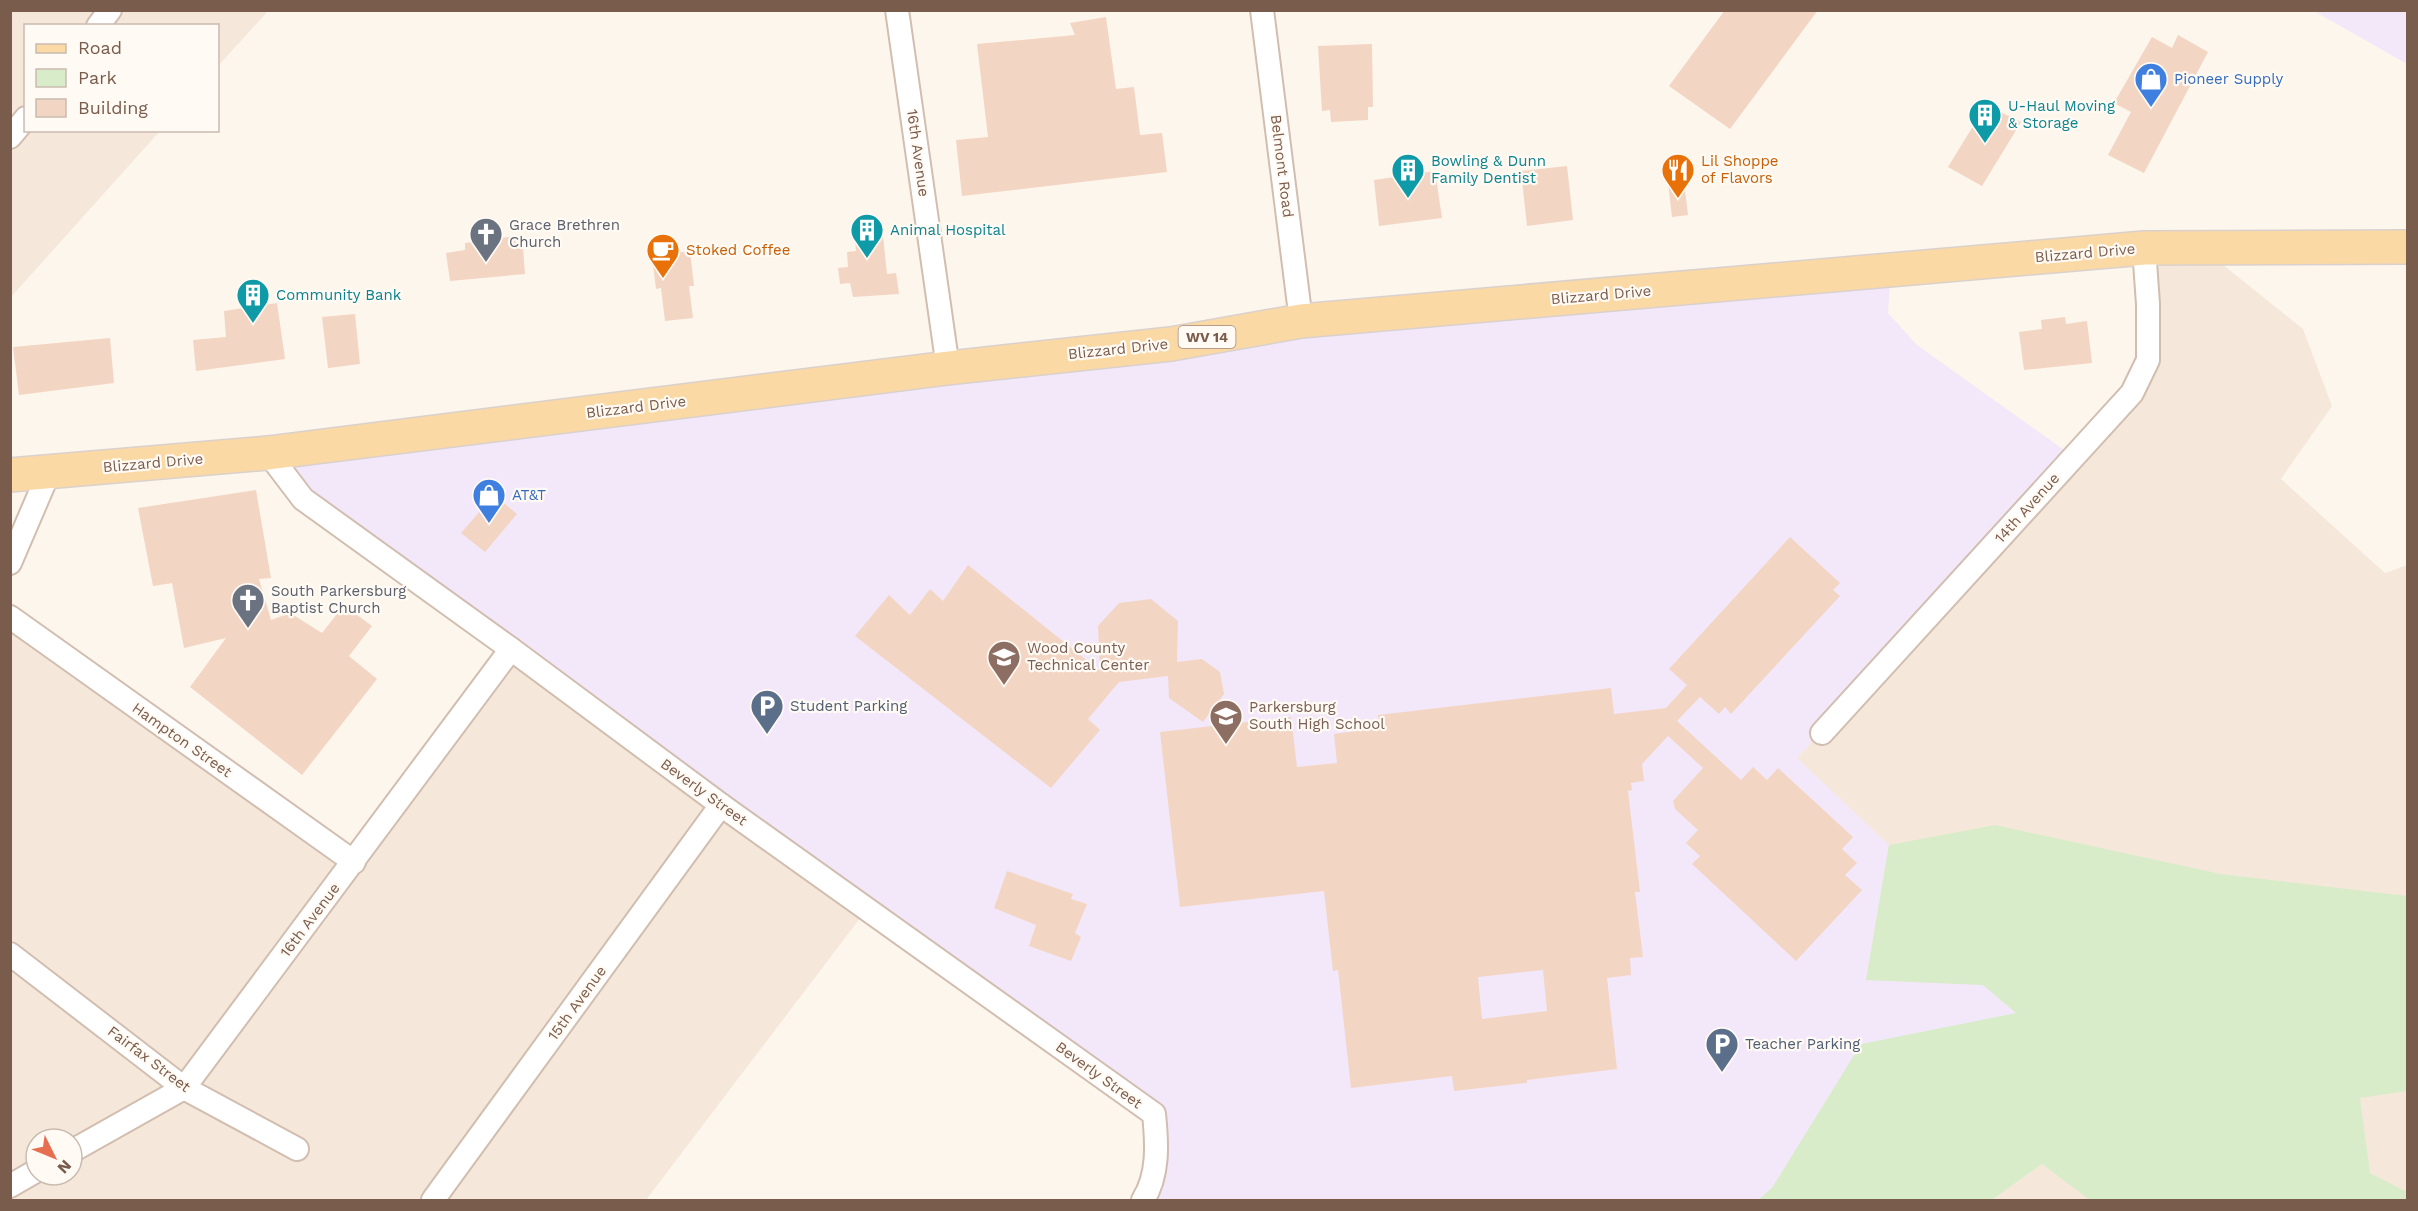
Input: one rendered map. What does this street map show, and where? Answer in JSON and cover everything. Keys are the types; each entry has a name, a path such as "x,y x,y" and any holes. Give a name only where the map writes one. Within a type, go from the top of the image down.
{"main road":[{"name":"Blizzard Drive","path":"10,475 268,453 948,368 1171,344 1301,321 2144,248 2408,247"}],"street":[{"path":"100,24 110,10"},
{"name":"16th Avenue","path":"897,10 948,368"},
{"name":"Belmont Road","path":"1262,10 1301,321"},
{"path":"10,137 24,120"},
{"name":"14th Avenue","path":"1822,733 2132,393 2148,360 2148,304 2144,248"},
{"name":"Beverly Street","path":"268,453 303,499 511,649 721,805 1154,1114 1157,1143 1152,1187 1143,1200"},
{"path":"10,563 50,472"},
{"name":"Hampton Street","path":"10,617 354,862"},
{"name":"16th Avenue","path":"84,1144 184,1088 511,649"},
{"name":"15th Avenue","path":"433,1200 721,805"},
{"name":"Fairfax Street","path":"10,954 184,1088 297,1149"},
{"path":"10,1186 24,1178"}],"shaded area":[{"path":"11,11 268,11 219,65 219,24 24,24 24,132 159,132 11,297"},
{"path":"2314,11 2407,11 2407,64"},
{"path":"2144,248 2202,248 2303,329 2332,406 2281,479 2385,573 2407,565 2407,1200 1992,1200 2042,1164 1866,980 1797,758 2148,360"},
{"name":"Parkersburg South High School","path":"1891,269 1888,313 1917,345 2074,457 1797,758 1889,845 1866,980 1983,985 2017,1013 1992,1200 1143,1200 1154,1114 303,499 268,453"},
{"path":"10,617 354,861 511,649 867,909 646,1200 11,1200"}],"green space":[{"path":"1995,825 2221,874 2407,896 2407,1091 2360,1098 2370,1173 2407,1192 2407,1200 2090,1200 2042,1164 1992,1200 1758,1200 1772,1188 1861,1044 2016,1013 1983,985 1866,980 1889,845"}],"building":[{"path":"1725,10 1818,10 1730,129 1669,86"},
{"path":"1106,17 1116,89 1134,87 1140,135 1162,133 1167,172 962,196 956,140 988,137 977,44 1075,35 1070,23"},
{"name":"Pioneer Supply","path":"2178,35 2208,52 2144,173 2108,155 2131,112 2114,103 2152,37 2172,48"},
{"path":"1372,44 1373,107 1368,107 1368,120 1331,122 1330,110 1322,111 1318,46"},
{"name":"U-Haul Moving & Storage","path":"1986,105 2021,122 1982,186 1948,167"},
{"path":"1567,166 1573,220 1527,226 1521,171"},
{"name":"Bowling & Dunn Family Dentist","path":"1435,171 1442,218 1379,226 1374,180"},
{"name":"Lil Shoppe of Flavors","path":"1684,182 1688,215 1672,217 1668,183"},
{"name":"Animal Hospital","path":"882,226 887,274 896,273 899,294 853,297 850,283 840,284 838,268 848,267 847,252 856,251 854,230"},
{"name":"Grace Brethren Church","path":"522,235 525,274 450,281 446,253 465,250 465,243"},
{"path":"690,251 694,286 689,286 693,318 665,321 661,288 656,289 652,256"},
{"name":"Community Bank","path":"277,303 285,359 196,371 193,340 226,337 224,311"},
{"path":"355,314 360,364 328,368 322,317"},
{"path":"2065,317 2066,324 2087,321 2092,363 2024,370 2019,332 2042,329 2041,320"},
{"path":"110,338 114,383 19,395 13,347"},
{"name":"South Parkersburg Baptist Church","path":"256,490 271,578 259,579 271,620 290,613 322,633 344,605 372,626 349,656 377,679 302,775 190,687 226,638 184,648 172,583 153,586 138,508"},
{"name":"AT&T","path":"494,495 517,514 485,552 461,533"},
{"name":"Parkersburg South High School","path":"1790,537 1840,583 1833,590 1840,596 1731,714 1725,707 1719,714 1700,697 1677,721 1741,780 1753,767 1767,780 1778,768 1853,837 1842,849 1857,863 1845,875 1862,890 1796,961 1692,864 1700,856 1686,843 1698,830 1675,809 1673,801 1703,768 1668,736 1642,764 1644,781 1631,783 1632,790 1628,791 1640,892 1635,892 1643,957 1630,958 1631,975 1607,978 1617,1069 1527,1080 1527,1083 1454,1091 1452,1076 1351,1088 1338,970 1333,971 1324,891 1180,907 1160,732 1291,717 1297,767 1337,763 1334,734 1379,728 1378,715 1611,688 1614,714 1666,708 1687,685 1669,669","holes":["1543,970 1547,1011 1482,1019 1478,977"]},
{"path":"968,565 1100,671 1098,626 1119,603 1151,599 1178,621 1177,662 1202,659 1220,672 1224,694 1203,722 1169,698 1168,676 1119,682 1088,719 1100,730 1051,788 855,636 889,595 910,615 930,589 943,601"},
{"path":"1007,871 1073,894 1071,899 1087,904 1075,933 1081,937 1071,961 1029,946 1036,925 994,908"}],"place":[{"name":"Pioneer Supply","path":"2151,108"},
{"name":"U-Haul Moving & Storage","path":"1985,144"},
{"name":"Bowling & Dunn Family Dentist","path":"1408,199"},
{"name":"Lil Shoppe of Flavors","path":"1678,199"},
{"name":"Animal Hospital","path":"867,259"},
{"name":"Grace Brethren Church","path":"486,263"},
{"name":"Stoked Coffee","path":"663,279"},
{"name":"Community Bank","path":"253,324"},
{"name":"AT&T","path":"489,524"},
{"name":"South Parkersburg Baptist Church","path":"248,629"},
{"name":"Wood County Technical Center","path":"1004,686"},
{"name":"Student Parking","path":"767,735"},
{"name":"Parkersburg South High School","path":"1226,745"},
{"name":"Teacher Parking","path":"1722,1073"}]}
